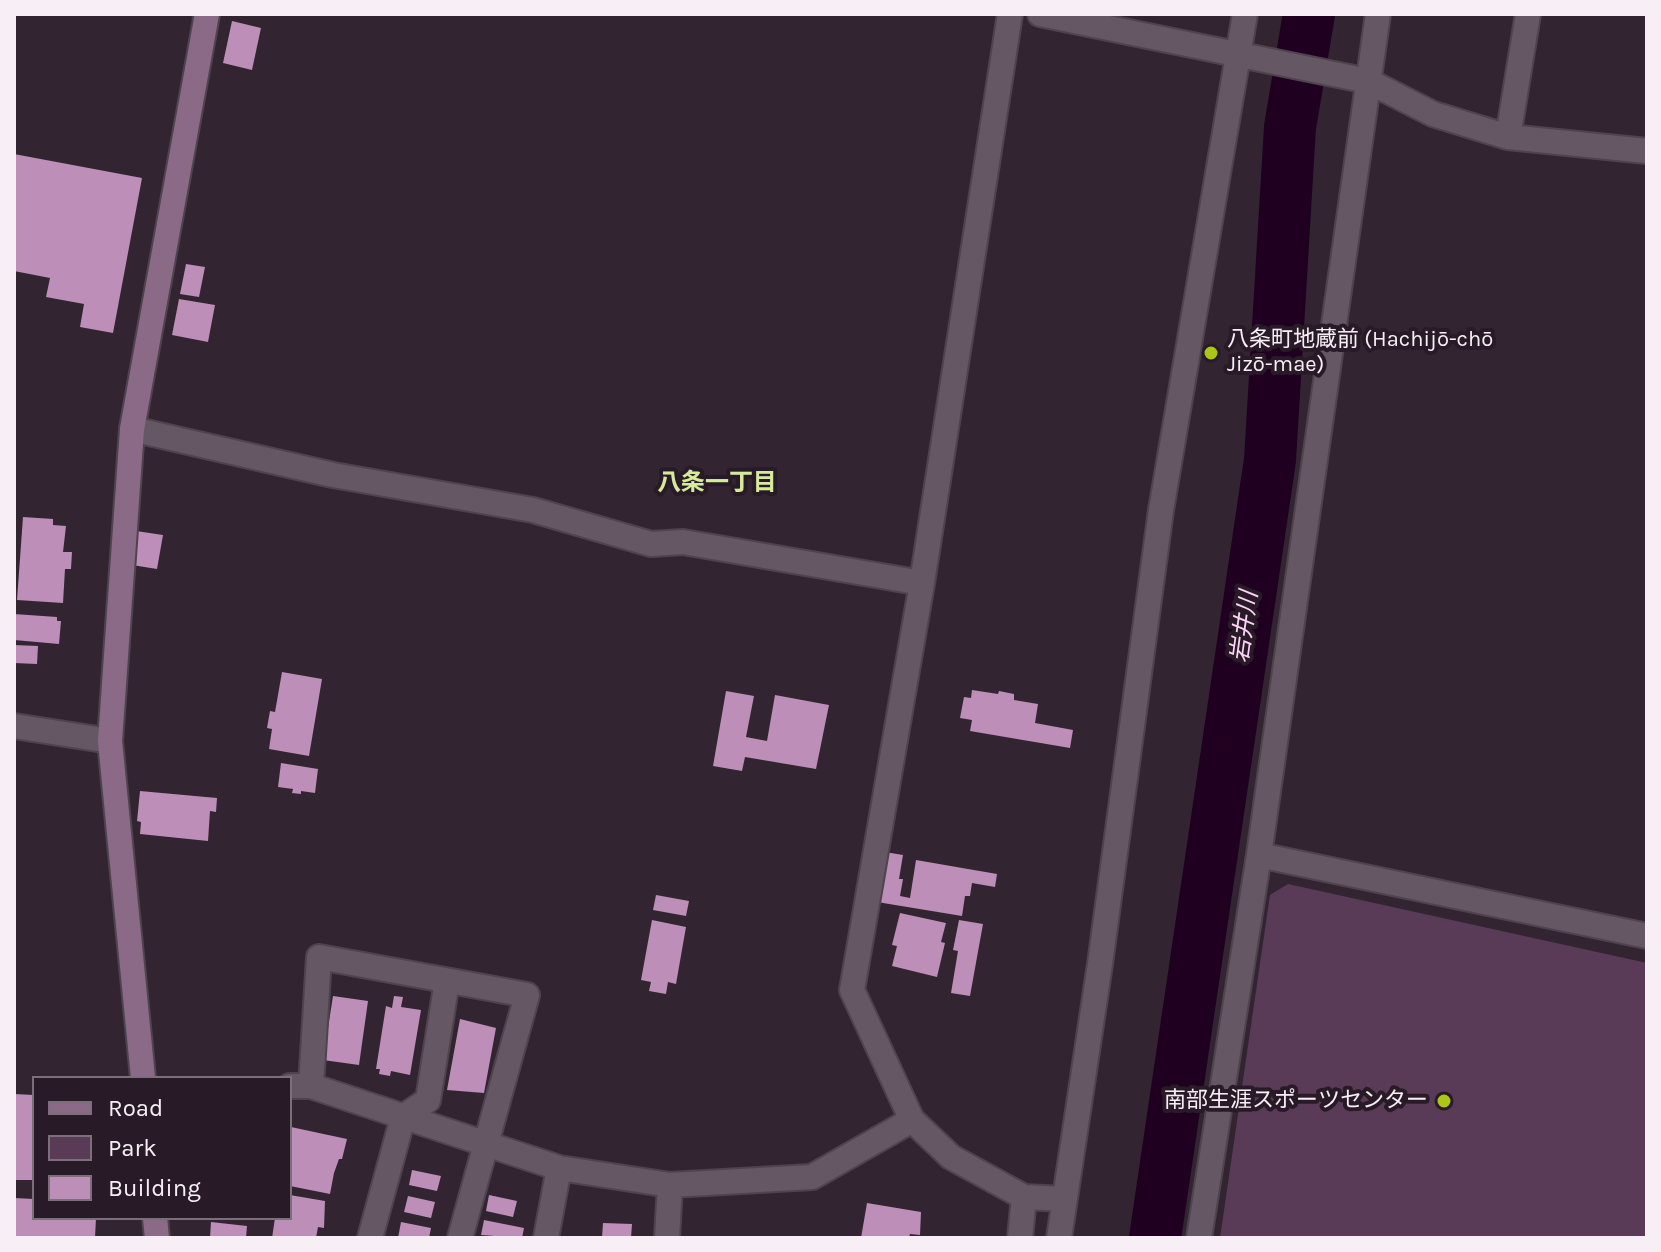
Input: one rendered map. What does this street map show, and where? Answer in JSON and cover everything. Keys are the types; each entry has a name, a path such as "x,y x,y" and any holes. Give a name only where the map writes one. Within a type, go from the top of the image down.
{"street":[{"path":"143,1076 110,741 132,429 207,14"},
{"path":"1010,14 922,583 852,990 912,1120 951,1157 1024,1197 1064,1199"},
{"path":"1040,14 1361,80 1433,114 1508,137 1647,151"},
{"path":"1059,1238 1100,964 1161,510 1248,57 1245,14"},
{"path":"1199,1238 1259,855 1361,80 1378,14"},
{"path":"1508,137 1528,14"},
{"path":"132,429 333,475 533,510 651,544 683,542 922,583"},
{"path":"14,726 110,741"},
{"path":"1259,855 1647,936"},
{"path":"460,1238 487,1144 527,995 319,957 300,1086 403,1117 487,1144 559,1168 670,1185 812,1177 912,1120"},
{"path":"370,1238 403,1117 428,1100 447,981"},
{"path":"546,1238 559,1168"},
{"path":"667,1238 670,1185"},
{"path":"1020,1238 1024,1197"}],"green space":[{"name":"南部生涯スポーツセンター","path":"1288,884 1647,963 1647,1238 1220,1238 1270,895"}],"building":[{"path":"232,21 261,28 252,70 223,63"},
{"path":"14,154 142,178 113,333 80,327 84,304 46,297 50,278 14,271"},
{"path":"186,264 205,267 199,297 180,294"},
{"path":"179,299 215,305 208,342 172,335"},
{"path":"23,517 53,519 53,525 66,526 63,552 72,552 71,569 65,569 63,603 17,600"},
{"path":"136,531 163,535 157,569 132,565"},
{"path":"14,614 57,617 57,621 61,621 59,644 14,640"},
{"path":"14,645 38,646 37,664 14,663"},
{"path":"282,672 322,679 309,756 269,749 272,729 267,728 270,711 275,712"},
{"path":"972,690 1014,694 1014,700 1038,704 1035,723 1073,730 1070,748 970,731 972,720 960,718 964,697 971,698"},
{"path":"726,691 754,696 746,737 767,741 775,695 829,705 816,769 745,757 742,771 713,766"},
{"path":"281,763 318,769 315,793 292,793 293,789 278,787"},
{"path":"140,791 217,798 216,812 210,811 208,841 140,834 141,822 137,821"},
{"path":"885,852 903,855 900,896 910,898 916,860 997,874 995,887 972,883 970,896 965,896 962,916 877,902"},
{"path":"656,895 689,901 686,916 653,910"},
{"path":"900,913 946,923 937,977 892,966 897,946 892,945"},
{"path":"652,920 686,927 676,984 668,982 666,994 649,991 651,982 641,980"},
{"path":"959,920 983,924 970,996 951,993 958,951 953,950"},
{"path":"333,996 368,1001 359,1065 323,1060"},
{"path":"394,996 403,997 401,1007 421,1010 410,1075 391,1071 390,1076 379,1074 380,1069 376,1069 386,1006 392,1008"},
{"path":"460,1019 496,1028 484,1093 447,1090"},
{"path":"14,1094 32,1095 32,1180 14,1180"},
{"path":"292,1127 347,1139 330,1194 292,1186"},
{"path":"412,1170 441,1176 437,1191 409,1185"},
{"path":"292,1195 325,1201 324,1228 318,1227 316,1238 272,1238 275,1220 292,1220"},
{"path":"489,1195 517,1201 513,1217 486,1211"},
{"path":"408,1196 435,1202 431,1218 404,1212"},
{"path":"14,1198 32,1199 32,1220 96,1220 95,1238 14,1238"},
{"path":"867,1203 921,1212 920,1235 910,1234 909,1238 861,1238"},
{"path":"484,1220 524,1228 522,1238 481,1235"},
{"path":"211,1222 247,1226 246,1238 210,1238"},
{"path":"401,1222 431,1228 429,1238 398,1238"},
{"path":"603,1223 632,1224 631,1238 602,1238"}],"waterway":[{"name":"岩井川","path":"1155,1238 1270,460 1290,127 1309,14"}],"place":[{"name":"八条町地蔵前 (Hachijō-chō Jizō-mae)","path":"1211,353"},
{"name":"南部生涯スポーツセンター","path":"1444,1101"}],"district":[{"name":"八条一丁目","path":"717,483"}]}
